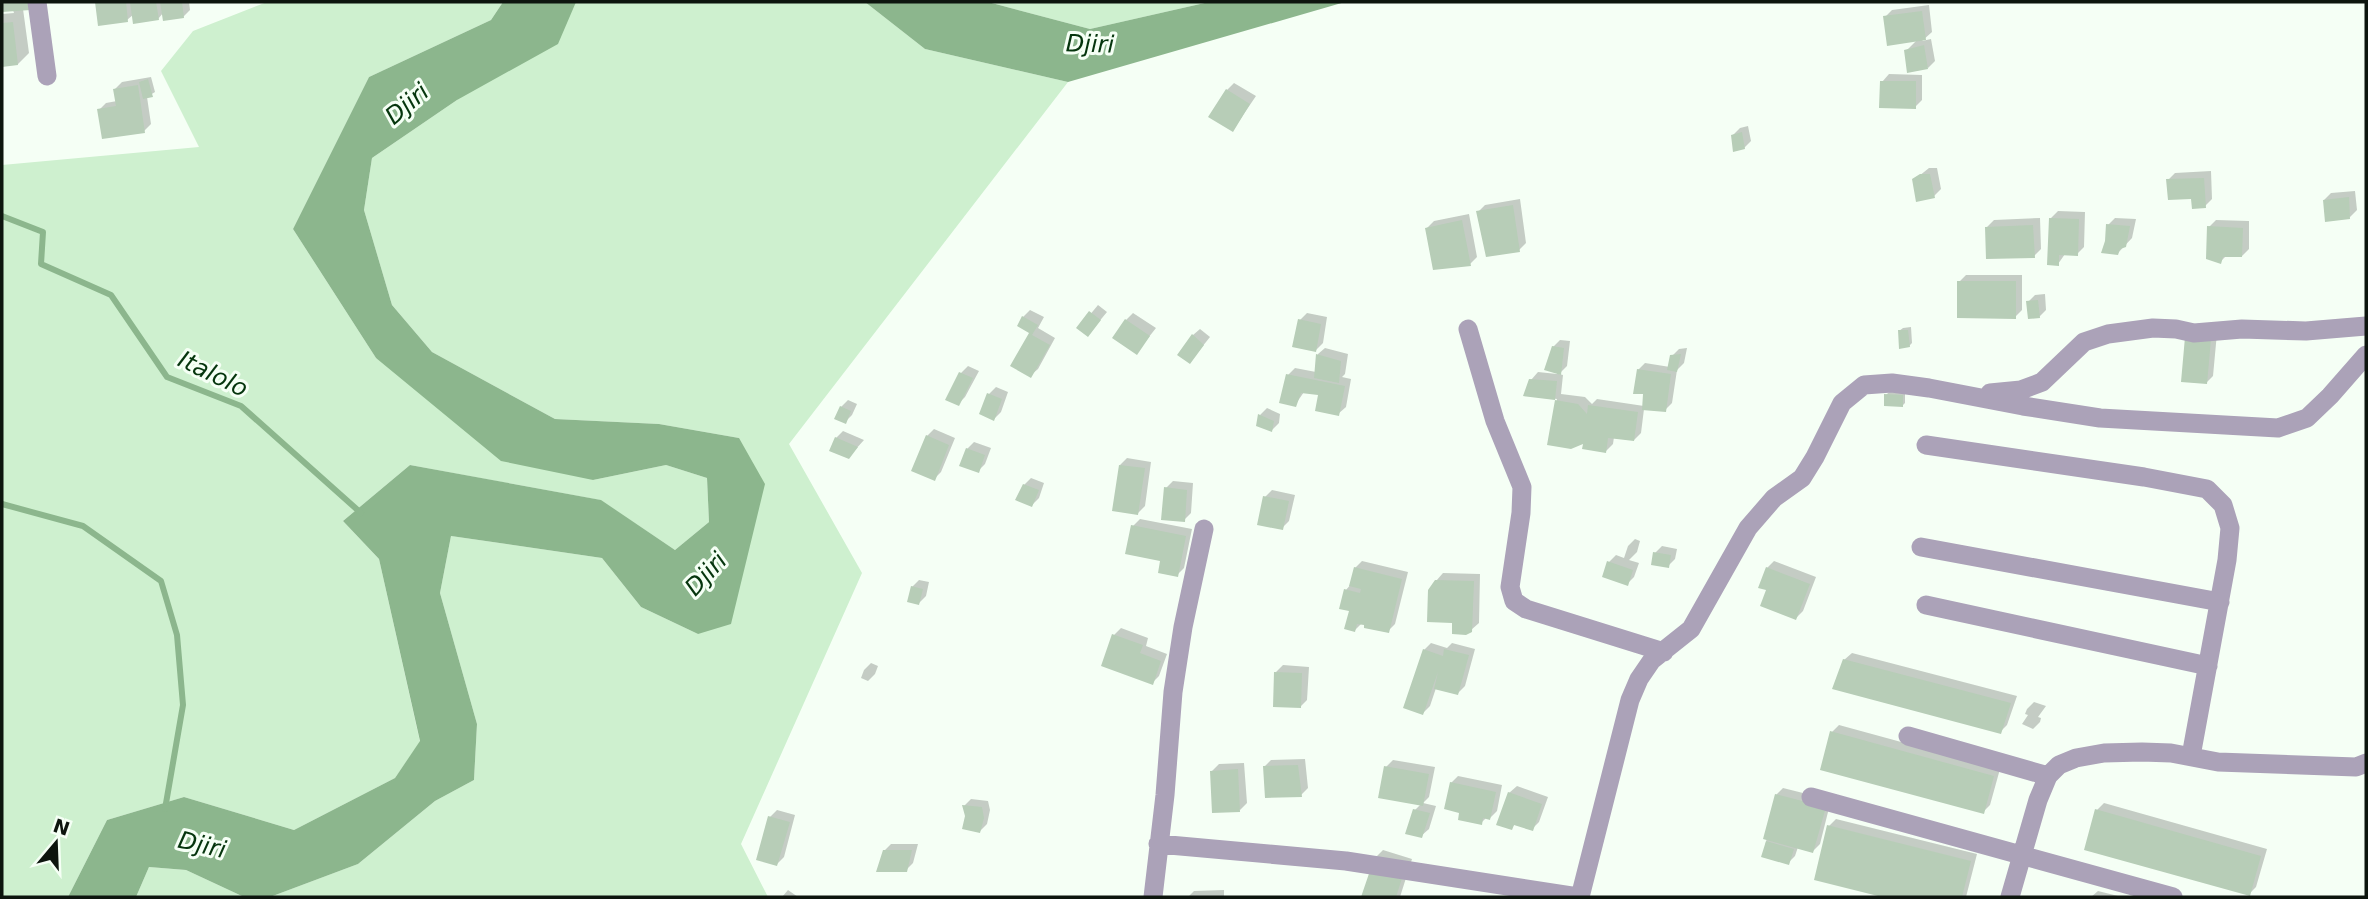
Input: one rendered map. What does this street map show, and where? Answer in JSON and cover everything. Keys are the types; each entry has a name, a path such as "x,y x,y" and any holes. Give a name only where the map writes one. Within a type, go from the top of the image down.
{"street":[{"path":"37,2 47,76"},
{"path":"1972,395 2021,390 2042,382 2084,342 2108,334 2153,328 2202,332 2242,329 2306,331 2366,326"},
{"path":"1468,329 1495,421 1522,487 1521,513 1510,587 1514,601 1527,609 1664,652"},
{"path":"1158,844 1346,861 1579,897 1630,700 1639,679 1653,660 1691,628 1748,528 1774,498 1802,478 1842,403 1864,385 1892,383 2100,418 2278,428 2307,418 2366,355"},
{"path":"1926,445 2144,477 2207,489 2223,505 2230,528 2220,602 2191,756"},
{"path":"1153,897 1165,795 1172,692 1204,529"},
{"path":"1921,547 2220,602"},
{"path":"1926,605 2208,666"},
{"path":"1908,736 2048,776"},
{"path":"2010,897 2038,800 2048,776 2059,765 2076,758 2104,753 2171,753 2218,762 2356,767 2366,763"},
{"path":"1811,797 2173,897"}],"shaded area":[{"path":"267,2 503,2 491,20 369,77 293,229 376,358 593,480 666,465 707,478 709,522 675,550 600,500 410,465 343,521 379,559 420,742 395,778 294,830 184,797 107,820 68,897 2,897 2,165 199,147 161,71 193,31"},
{"path":"576,2 865,2 925,49 1068,82 789,444 862,573 741,844 768,897 270,897 358,864 435,801 474,780 477,724 440,593 451,536 602,558 641,607 698,634 739,438 659,424 555,419 432,352 392,305 364,210 372,158 457,100"},
{"path":"988,2 1209,2 1090,29"},
{"path":"149,867 186,870 244,897 136,897"}],"water":[{"name":"Djiri","path":"503,2 576,2 558,44 457,100 372,158 364,210 392,305 432,352 555,419 659,424 739,438 765,484 731,624 698,634 641,607 602,558 451,536 440,593 477,724 474,780 435,801 358,864 270,897 244,897 186,870 149,867 136,897 68,897 107,820 184,797 294,830 395,778 420,741 379,559 343,521 410,465 601,500 675,550 709,522 707,478 666,465 593,480 501,461 376,358 293,229 369,77 491,20"},
{"name":"Djiri","path":"865,2 988,2 1090,29 1209,2 1345,2 1068,82 925,49"}],"building":[{"path":"2,2 29,2 30,10 2,12"},
{"path":"95,2 126,2 128,22 98,26"},
{"path":"130,2 156,2 159,20 133,24"},
{"path":"160,2 182,2 184,18 163,21"},
{"path":"1922,11 1926,40 1887,46 1883,16"},
{"path":"13,22 18,65 2,67 2,23"},
{"path":"1924,45 1928,69 1907,73 1904,50"},
{"path":"148,79 153,97 143,99 139,82"},
{"path":"1880,81 1916,81 1916,109 1879,108"},
{"path":"138,85 145,133 102,139 97,109 116,106 113,89"},
{"path":"1226,89 1250,104 1233,132 1208,117"},
{"path":"1742,132 1745,149 1733,152 1731,135"},
{"path":"1920,174 1930,174 1935,198 1916,202 1912,179"},
{"path":"2204,178 2206,208 2192,209 2191,199 2168,200 2166,179"},
{"path":"2349,197 2350,219 2325,222 2323,200"},
{"path":"1513,205 1520,252 1486,257 1476,211"},
{"path":"2049,218 2079,219 2078,256 2059,255 2059,266 2047,265"},
{"path":"1462,220 1471,266 1433,270 1425,228"},
{"path":"2106,224 2130,226 2126,247 2120,249 2118,255 2101,253"},
{"path":"2033,225 2035,258 1986,259 1985,227"},
{"path":"2207,226 2243,228 2242,257 2223,257 2221,264 2206,259"},
{"path":"1957,281 2016,281 2016,319 1957,318"},
{"path":"2038,300 2040,318 2028,319 2026,301"},
{"path":"1089,311 1101,320 1088,337 1076,328"},
{"path":"1022,316 1038,325 1032,335 1050,345 1031,378 1010,366 1029,333 1017,326"},
{"path":"1125,319 1150,336 1137,355 1112,338"},
{"path":"1298,319 1321,324 1316,352 1292,347"},
{"path":"1898,330 1908,330 1910,347 1899,349"},
{"path":"1192,334 1204,345 1190,364 1177,355"},
{"path":"2185,337 2211,339 2207,384 2181,382"},
{"path":"1552,346 1564,348 1561,375 1544,370"},
{"path":"1316,354 1341,361 1339,383 1314,378"},
{"path":"1681,354 1677,372 1667,370 1670,355"},
{"path":"1637,369 1671,374 1666,412 1642,410 1643,394 1633,394"},
{"path":"959,372 973,378 959,406 945,400"},
{"path":"1286,374 1345,386 1339,416 1315,411 1318,395 1301,393 1296,407 1279,403"},
{"path":"1529,379 1557,381 1555,400 1523,396"},
{"path":"987,393 1002,399 994,421 979,414"},
{"path":"1884,394 1903,395 1903,407 1884,406"},
{"path":"1555,400 1578,404 1587,414 1588,405 1638,412 1634,441 1608,438 1606,453 1582,449 1583,444 1571,449 1547,445"},
{"path":"840,406 851,411 846,424 834,419"},
{"path":"1258,414 1274,421 1272,432 1256,426"},
{"path":"926,435 949,445 935,481 911,471"},
{"path":"835,437 858,447 849,459 829,451"},
{"path":"966,448 985,455 979,473 959,466"},
{"path":"1119,465 1145,468 1138,515 1112,511"},
{"path":"1023,484 1039,490 1032,507 1015,500"},
{"path":"1164,487 1187,490 1185,522 1161,520"},
{"path":"1263,496 1289,501 1283,530 1257,525"},
{"path":"1131,525 1186,536 1178,577 1158,573 1160,561 1125,554"},
{"path":"1653,552 1671,555 1669,568 1651,565"},
{"path":"1607,561 1633,570 1628,586 1602,577"},
{"path":"1354,567 1402,579 1389,633 1357,624 1355,632 1344,629 1349,611 1339,609 1344,589 1360,593 1361,589 1349,586"},
{"path":"1766,567 1810,584 1796,620 1760,606 1766,590 1758,588"},
{"path":"1435,580 1474,581 1472,632 1466,635 1452,634 1452,623 1427,622 1428,590"},
{"path":"911,586 923,589 919,605 907,602"},
{"path":"1112,634 1143,645 1140,653 1161,661 1153,685 1101,666"},
{"path":"1423,649 1443,656 1444,649 1469,655 1458,695 1434,689 1438,672 1423,715 1403,708"},
{"path":"1843,659 2011,703 2001,734 1832,689"},
{"path":"1274,672 1302,673 1301,708 1273,707"},
{"path":"1830,731 1994,776 1984,814 1820,770"},
{"path":"1298,765 1302,797 1265,798 1263,766"},
{"path":"1384,766 1429,774 1423,806 1378,798"},
{"path":"1238,769 1240,812 1212,813 1210,771"},
{"path":"1450,782 1496,792 1490,820 1483,818 1482,825 1458,820 1459,813 1444,809"},
{"path":"1508,792 1542,804 1533,831 1514,825 1512,830 1496,825"},
{"path":"1775,794 1826,807 1813,853 1763,839"},
{"path":"962,805 982,807 984,818 980,833 962,829 965,816"},
{"path":"1413,809 1430,813 1422,838 1405,834"},
{"path":"2095,809 2261,856 2250,896 2084,850"},
{"path":"768,816 790,822 777,866 756,860"},
{"path":"1827,825 1971,861 1962,897 1882,897 1814,880"},
{"path":"1766,841 1794,849 1789,865 1761,857"},
{"path":"883,850 912,850 907,872 876,872"},
{"path":"1375,856 1406,866 1396,897 1361,897"}],"waterway":[{"name":"Italolo","path":"2,216 43,232 41,264 111,295 167,377 241,406 361,513"},
{"path":"2,504 83,526 161,581 177,635 183,705 165,809"}]}
